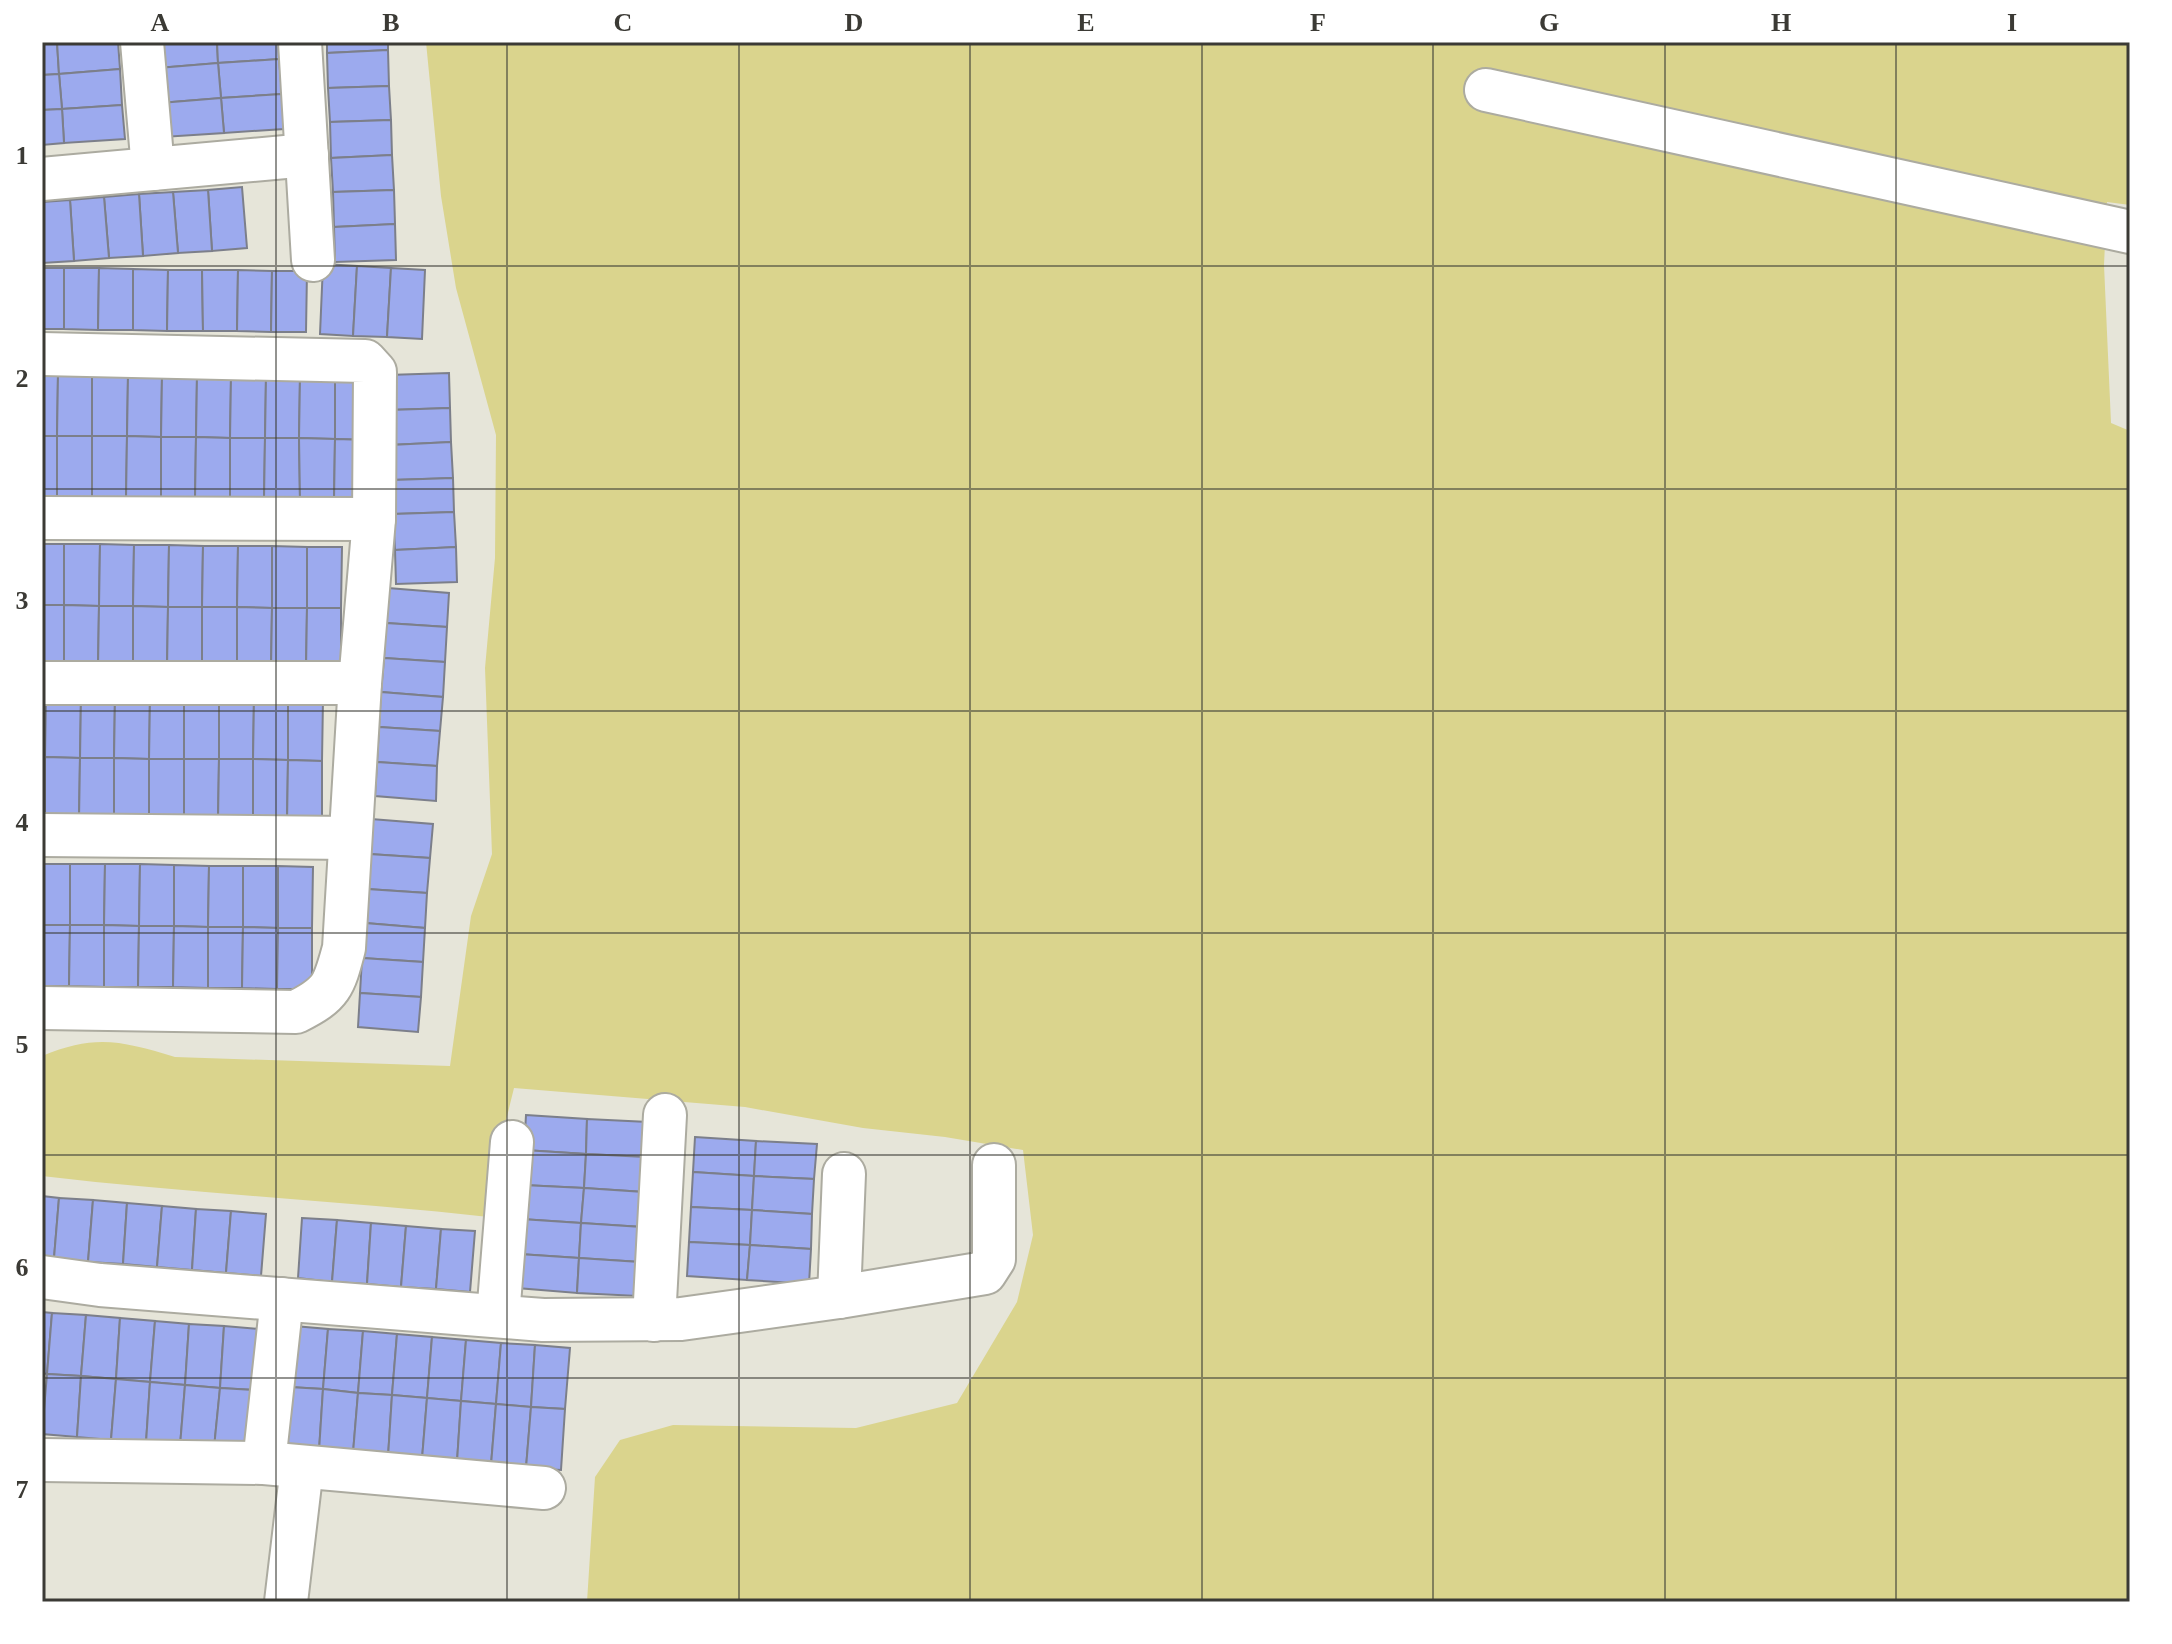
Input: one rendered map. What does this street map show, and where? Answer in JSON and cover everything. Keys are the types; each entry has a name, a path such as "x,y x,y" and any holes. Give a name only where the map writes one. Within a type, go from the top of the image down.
{"street":[{"path":"142,42 153,169"},
{"path":"300,42 313,260"},
{"path":"1486,90 2130,232"},
{"path":"42,179 307,155"},
{"path":"42,354 365,361 375,372 374,519 360,683 344,948 327,994 296,1012 42,1008"},
{"path":"42,518 374,519"},
{"path":"42,683 360,683"},
{"path":"42,835 350,838"},
{"path":"654,1320 665,1115"},
{"path":"498,1316 512,1142"},
{"path":"42,1277 100,1285 543,1320 681,1319 985,1273 994,1259 994,1165"},
{"path":"839,1297 844,1174"},
{"path":"282,1299 286,1602"},
{"path":"42,1460 283,1465 544,1488"}],"shaded area":[{"path":"426,42 2130,42 2130,205 2107,202 2104,265 2111,423 2130,431 2130,1602 587,1602 595,1477 620,1440 673,1425 856,1428 957,1403 1017,1302 1033,1235 1023,1150 863,1128 745,1107 514,1088 497,1157 498,1218 42,1176 42,1056 61,1049 108,1042 175,1057 450,1066 471,916 492,854 485,668 495,558 496,435 456,288 441,196"}],"building":[{"path":"42,42 57,42 59,74 42,75"},
{"path":"57,42 118,42 120,69 59,74"},
{"path":"156,42 217,42 218,63 158,68"},
{"path":"217,42 278,42 279,59 218,63"},
{"path":"327,42 388,42 388,50 327,53"},
{"path":"388,50 389,86 328,88 327,53"},
{"path":"279,59 282,94 221,98 218,63"},
{"path":"218,63 221,98 160,103 158,68"},
{"path":"120,69 122,105 62,109 59,74"},
{"path":"59,74 62,109 42,110 42,75"},
{"path":"389,86 391,120 330,122 328,88"},
{"path":"282,94 284,129 224,133 221,98"},
{"path":"221,98 224,133 163,137 160,103"},
{"path":"122,105 125,139 64,143 62,109"},
{"path":"62,109 64,143 42,145 42,110"},
{"path":"391,120 392,155 331,158 330,122"},
{"path":"392,155 394,190 333,192 331,158"},
{"path":"242,187 247,248 212,251 208,190"},
{"path":"208,190 212,251 178,253 173,192"},
{"path":"394,190 395,224 334,227 333,192"},
{"path":"173,192 178,253 143,256 139,194"},
{"path":"139,194 143,256 109,258 104,197"},
{"path":"104,197 109,258 74,261 70,200"},
{"path":"70,200 74,261 42,263 42,202"},
{"path":"395,224 396,260 335,262 334,227"},
{"path":"323,264 357,266 353,336 320,334"},
{"path":"357,266 391,268 387,337 353,336"},
{"path":"42,268 64,268 64,329 42,329"},
{"path":"64,268 99,268 98,330 64,329"},
{"path":"99,268 133,269 133,330 98,330"},
{"path":"391,268 425,270 422,339 387,337"},
{"path":"133,269 168,270 167,331 133,330"},
{"path":"168,270 202,270 203,331 167,331"},
{"path":"202,270 238,270 237,331 203,331"},
{"path":"238,270 272,271 271,332 237,331"},
{"path":"272,271 307,271 306,332 271,332"},
{"path":"449,373 450,408 389,410 388,375"},
{"path":"42,374 58,374 57,436 42,436"},
{"path":"58,374 92,375 92,436 57,436"},
{"path":"92,375 128,376 127,436 92,436"},
{"path":"128,376 162,376 161,437 127,436"},
{"path":"162,376 197,376 196,437 161,437"},
{"path":"197,376 231,377 230,438 196,437"},
{"path":"231,377 266,377 265,438 230,438"},
{"path":"266,377 300,377 299,438 265,438"},
{"path":"300,377 335,378 335,439 299,438"},
{"path":"335,378 370,378 369,440 335,439"},
{"path":"450,408 451,442 390,445 389,410"},
{"path":"42,436 57,436 57,497 42,497"},
{"path":"57,436 92,436 92,497 57,497"},
{"path":"92,436 127,436 126,498 92,497"},
{"path":"127,436 161,437 161,498 126,498"},
{"path":"161,437 196,437 195,499 161,498"},
{"path":"196,437 230,438 230,499 195,499"},
{"path":"230,438 265,438 264,499 230,499"},
{"path":"265,438 299,438 300,500 264,499"},
{"path":"299,438 335,439 334,500 300,500"},
{"path":"335,439 369,440 369,501 334,500"},
{"path":"451,442 453,478 392,480 390,445"},
{"path":"453,478 454,512 393,514 392,480"},
{"path":"454,512 456,547 395,550 393,514"},
{"path":"42,544 64,544 64,605 42,605"},
{"path":"64,544 100,544 99,606 64,605"},
{"path":"100,544 134,545 133,606 99,606"},
{"path":"134,545 169,545 168,607 133,606"},
{"path":"169,545 203,546 202,607 168,607"},
{"path":"203,546 238,546 237,607 202,607"},
{"path":"238,546 272,546 272,608 237,607"},
{"path":"272,546 307,547 307,608 272,608"},
{"path":"307,547 342,547 341,608 307,608"},
{"path":"456,547 457,582 396,584 395,550"},
{"path":"388,588 449,593 447,627 386,623"},
{"path":"42,605 64,605 64,666 42,666"},
{"path":"64,605 99,606 98,667 64,666"},
{"path":"99,606 133,606 133,668 98,667"},
{"path":"133,606 168,607 167,668 133,668"},
{"path":"168,607 202,607 202,668 167,668"},
{"path":"202,607 237,607 237,669 202,668"},
{"path":"237,607 272,608 271,669 237,669"},
{"path":"272,608 307,608 306,669 271,669"},
{"path":"307,608 341,608 341,670 306,669"},
{"path":"386,623 447,627 445,662 384,658"},
{"path":"384,658 445,662 443,697 381,692"},
{"path":"381,692 443,697 440,731 379,727"},
{"path":"42,696 46,696 45,757 42,757"},
{"path":"46,696 81,697 80,758 45,757"},
{"path":"81,697 115,697 114,758 80,758"},
{"path":"115,697 150,697 149,759 114,758"},
{"path":"150,697 184,698 184,759 149,759"},
{"path":"184,698 219,698 219,759 184,759"},
{"path":"219,698 254,698 253,759 219,759"},
{"path":"254,698 288,699 288,760 253,759"},
{"path":"288,699 323,699 322,761 288,760"},
{"path":"379,727 440,731 437,766 377,762"},
{"path":"42,757 45,757 45,818 42,818"},
{"path":"45,757 80,758 79,819 45,818"},
{"path":"80,758 114,758 114,819 79,819"},
{"path":"114,758 149,759 149,820 114,819"},
{"path":"149,759 184,759 184,820 149,820"},
{"path":"184,759 219,759 218,820 184,820"},
{"path":"219,759 253,759 253,821 218,820"},
{"path":"253,759 288,760 287,822 253,821"},
{"path":"288,760 322,761 322,822 287,822"},
{"path":"377,762 437,766 436,801 375,796"},
{"path":"371,819 433,824 430,858 369,854"},
{"path":"369,854 430,858 427,893 367,889"},
{"path":"42,864 70,864 70,925 42,925"},
{"path":"70,864 105,864 104,925 70,925"},
{"path":"105,864 140,864 139,926 104,925"},
{"path":"140,864 174,865 174,926 139,926"},
{"path":"174,865 209,866 208,927 174,926"},
{"path":"209,866 243,866 243,927 208,927"},
{"path":"243,866 278,866 278,928 243,927"},
{"path":"278,866 313,867 312,928 278,928"},
{"path":"367,889 427,893 425,928 365,923"},
{"path":"365,923 425,928 423,962 362,958"},
{"path":"42,925 70,925 69,986 42,986"},
{"path":"70,925 104,925 104,987 69,986"},
{"path":"104,925 139,926 138,987 104,987"},
{"path":"139,926 174,926 173,987 138,987"},
{"path":"174,926 208,927 208,988 173,987"},
{"path":"208,927 243,927 242,988 208,988"},
{"path":"243,927 278,928 277,989 242,988"},
{"path":"278,928 312,928 312,989 277,989"},
{"path":"362,958 423,962 421,997 360,993"},
{"path":"360,993 421,997 418,1032 358,1027"},
{"path":"526,1115 587,1119 586,1154 524,1150"},
{"path":"587,1119 648,1122 646,1157 586,1154"},
{"path":"695,1137 756,1141 754,1176 693,1172"},
{"path":"756,1141 817,1144 814,1179 754,1176"},
{"path":"524,1150 586,1154 584,1188 523,1185"},
{"path":"586,1154 646,1157 644,1192 584,1188"},
{"path":"693,1172 754,1176 752,1210 691,1207"},
{"path":"754,1176 814,1179 812,1214 752,1210"},
{"path":"523,1185 584,1188 581,1223 521,1219"},
{"path":"584,1188 644,1192 642,1227 581,1223"},
{"path":"42,1196 59,1198 54,1258 42,1257"},
{"path":"59,1198 93,1200 88,1262 54,1258"},
{"path":"93,1200 127,1203 123,1264 88,1262"},
{"path":"127,1203 162,1206 157,1267 123,1264"},
{"path":"162,1206 196,1209 192,1270 157,1267"},
{"path":"691,1207 752,1210 750,1245 689,1242"},
{"path":"196,1209 231,1211 226,1273 192,1270"},
{"path":"752,1210 812,1214 811,1249 750,1245"},
{"path":"231,1211 266,1214 261,1276 226,1273"},
{"path":"302,1218 337,1220 332,1282 298,1278"},
{"path":"521,1219 581,1223 579,1258 519,1254"},
{"path":"337,1220 371,1223 367,1284 332,1282"},
{"path":"371,1223 406,1226 401,1287 367,1284"},
{"path":"581,1223 642,1227 640,1262 579,1258"},
{"path":"406,1226 441,1229 436,1289 401,1287"},
{"path":"441,1229 475,1231 470,1292 436,1289"},
{"path":"689,1242 750,1245 747,1280 687,1276"},
{"path":"750,1245 811,1249 809,1284 747,1280"},
{"path":"519,1254 579,1258 577,1293 517,1288"},
{"path":"579,1258 640,1262 638,1296 577,1293"},
{"path":"42,1312 52,1313 47,1374 42,1373"},
{"path":"52,1313 86,1315 81,1376 47,1374"},
{"path":"86,1315 120,1318 116,1379 81,1376"},
{"path":"120,1318 155,1321 150,1382 116,1379"},
{"path":"155,1321 189,1324 185,1385 150,1382"},
{"path":"189,1324 224,1326 220,1388 185,1385"},
{"path":"224,1326 259,1329 254,1390 220,1388"},
{"path":"294,1326 328,1329 323,1389 289,1387"},
{"path":"328,1329 363,1331 358,1393 323,1389"},
{"path":"363,1331 397,1334 392,1395 358,1393"},
{"path":"397,1334 432,1337 427,1398 392,1395"},
{"path":"432,1337 466,1340 461,1401 427,1398"},
{"path":"466,1340 501,1343 496,1404 461,1401"},
{"path":"501,1343 535,1345 531,1407 496,1404"},
{"path":"535,1345 570,1348 565,1409 531,1407"},
{"path":"47,1374 81,1376 77,1437 42,1434"},
{"path":"81,1376 116,1379 111,1440 77,1437"},
{"path":"116,1379 150,1382 146,1443 111,1440"},
{"path":"150,1382 185,1385 180,1446 146,1443"},
{"path":"185,1385 220,1388 214,1448 180,1446"},
{"path":"289,1387 323,1389 319,1451 284,1448"},
{"path":"220,1388 254,1390 249,1452 214,1448"},
{"path":"323,1389 358,1393 353,1453 319,1451"},
{"path":"358,1393 392,1395 388,1457 353,1453"},
{"path":"392,1395 427,1398 422,1459 388,1457"},
{"path":"427,1398 461,1401 457,1462 422,1459"},
{"path":"461,1401 496,1404 491,1465 457,1462"},
{"path":"496,1404 531,1407 526,1468 491,1465"},
{"path":"531,1407 565,1409 561,1470 526,1468"}]}
